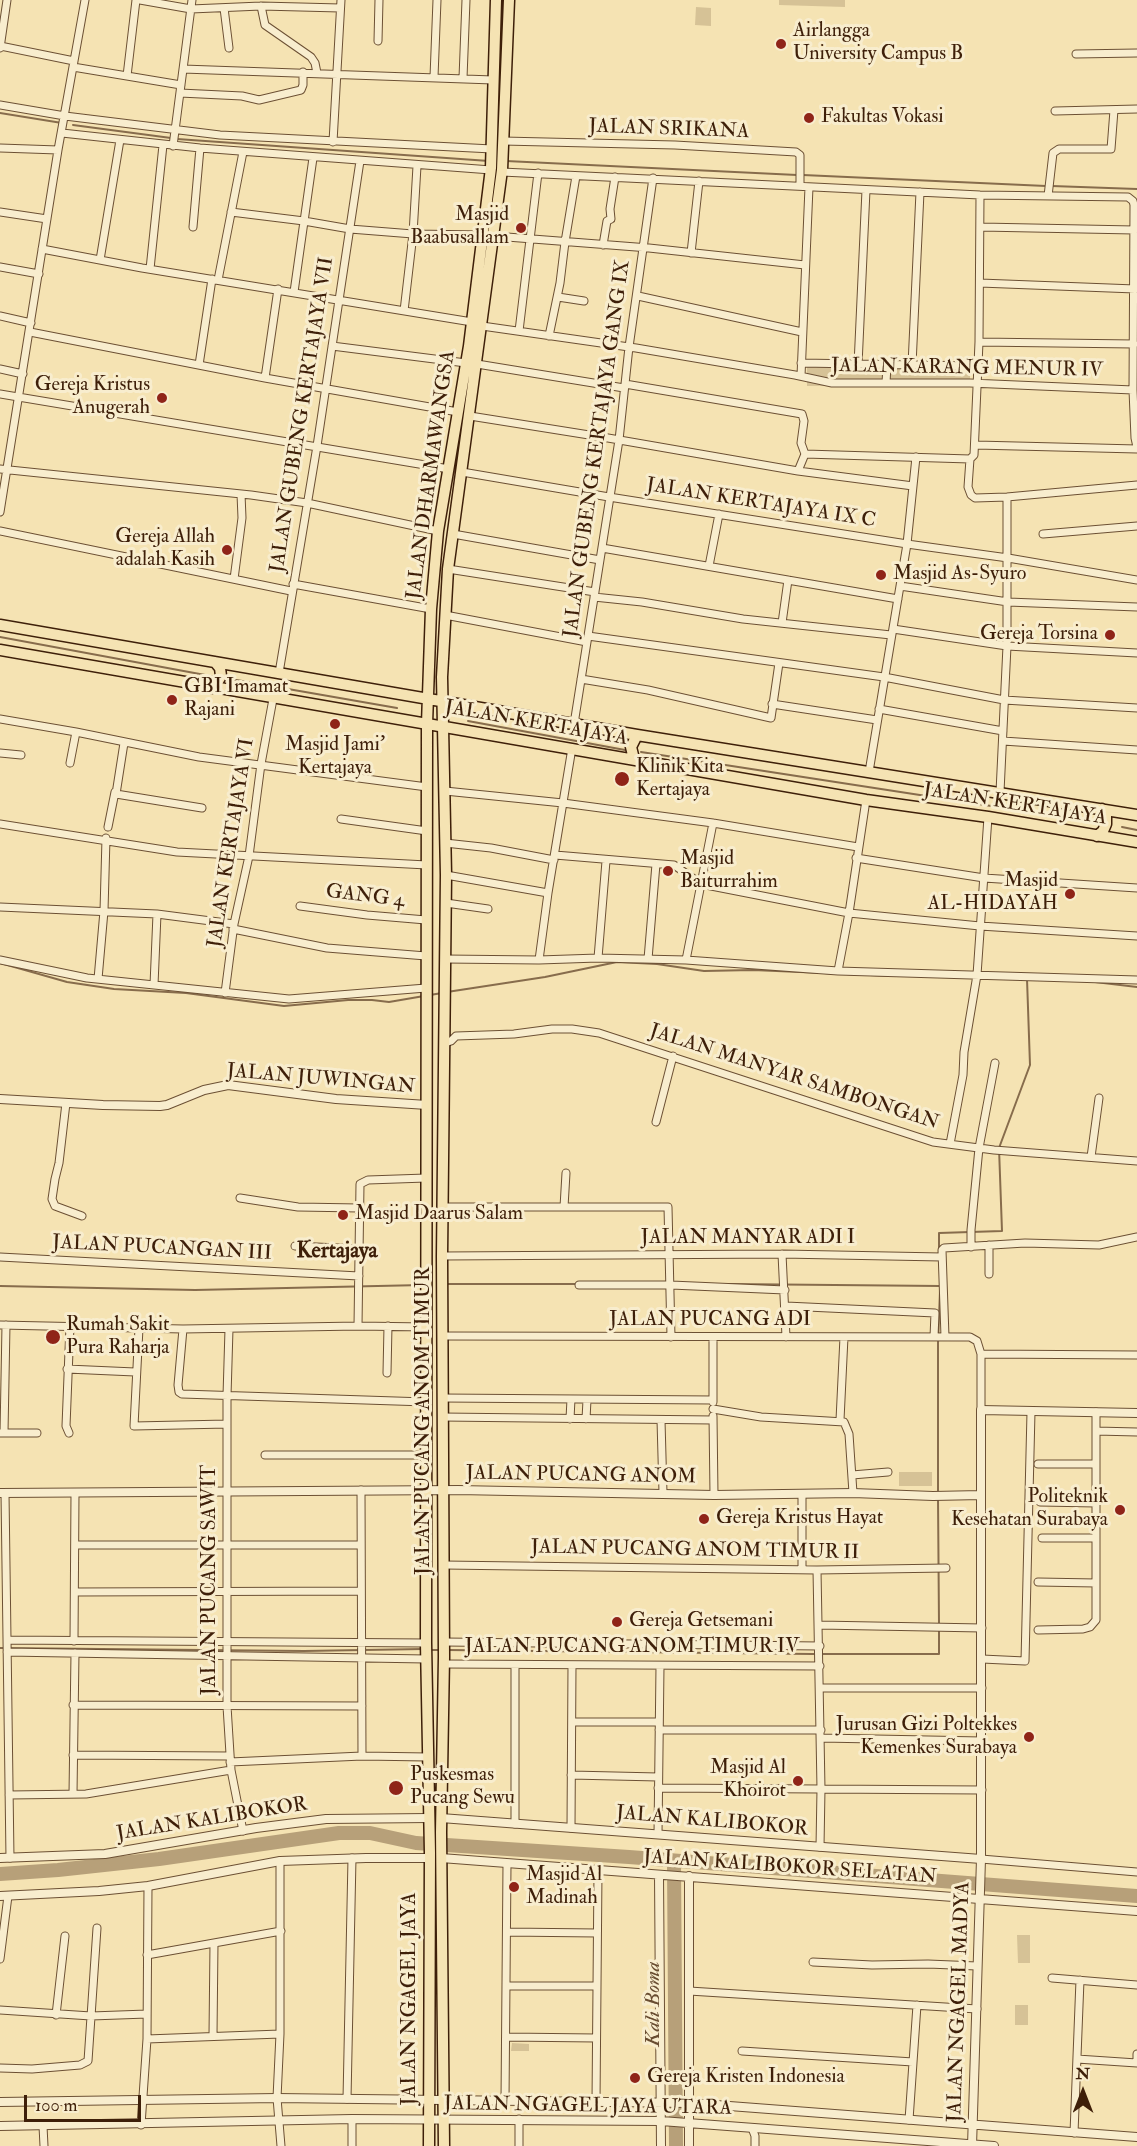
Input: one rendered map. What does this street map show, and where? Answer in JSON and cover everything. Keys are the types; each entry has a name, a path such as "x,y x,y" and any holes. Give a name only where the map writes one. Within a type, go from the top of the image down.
{"main road":[{"name":"JALAN DHARMAWANGSA","path":"426,993 427,724 431,609 438,531 458,412 474,347 497,170 493,80 496,0"},
{"name":"JALAN DHARMAWANGSA","path":"496,152 503,141 509,0"},
{"name":"JALAN DHARMAWANGSA","path":"445,994 446,875 442,677 448,569 470,417 471,364"},
{"name":"JALAN KERTAJAYA","path":"0,625 217,665 279,673 637,735 1137,815"},
{"name":"JALAN KERTAJAYA","path":"0,650 866,800 1137,842"},
{"path":"214,686 220,676 217,665"},
{"path":"634,759 631,747 637,735"},
{"path":"1097,836 1106,824 1106,816 1102,809"},
{"name":"JALAN PUCANG ANOM TIMUR","path":"426,993 426,1651 428,1757 435,1818"},
{"name":"JALAN PUCANG ANOM TIMUR","path":"435,1856 444,1660 442,1256 445,994"},
{"path":"427,1723 442,1723"},
{"name":"JALAN NGAGEL JAYA","path":"435,1856 444,2146"},
{"name":"JALAN NGAGEL JAYA","path":"429,2146 435,1856"}],"street":[{"path":"7,0 2,19 0,47 180,89 259,100 301,90 303,72"},
{"path":"0,512 3,470 19,398 46,219 85,0"},
{"path":"127,76 138,0 191,9 266,4 340,8"},
{"path":"173,144 192,0"},
{"path":"333,142 341,0"},
{"path":"378,41 379,0"},
{"path":"434,77 437,0"},
{"path":"463,78 466,0"},
{"path":"266,4 265,25 311,57 317,73"},
{"path":"224,8 229,48"},
{"path":"1076,54 1137,53"},
{"path":"183,69 493,80"},
{"path":"0,105 174,132 496,152"},
{"path":"1055,111 1137,109"},
{"path":"1049,189 1053,156 1057,150 1108,150 1112,148 1114,110"},
{"path":"62,134 313,158 576,176 800,184 809,187 980,195 1049,189 1128,197 1134,205 1136,324 1133,390 1137,448 976,447"},
{"path":"100,260 120,140"},
{"name":"JALAN SRIKANA","path":"503,141 675,145 796,152 800,155 800,184"},
{"path":"150,269 163,145"},
{"path":"0,148 58,150"},
{"path":"193,227 200,148"},
{"path":"199,365 243,152"},
{"path":"294,292 313,158"},
{"name":"JALAN GUBENG KERTAJAYA VII","path":"279,673 317,446 360,161"},
{"path":"404,311 413,234 417,166"},
{"path":"519,331 538,173"},
{"path":"549,336 558,297 576,176"},
{"path":"603,245 607,221 611,219 610,209 615,177"},
{"name":"JALAN GUBENG KERTAJAYA GANG IX","path":"573,724 619,440 629,347 653,178"},
{"path":"691,253 699,181"},
{"path":"801,376 809,187"},
{"path":"858,365 866,190"},
{"path":"912,366 920,192"},
{"path":"980,195 978,384 976,447 970,459 968,487 971,495 980,498 1007,497 1137,485"},
{"path":"0,212 46,219"},
{"path":"231,212 350,229 531,239 805,265"},
{"path":"981,227 1134,230"},
{"name":"JALAN KARANG MENUR IV","path":"42,249 404,311 476,328 519,331 629,347 832,383 978,384 1133,390"},
{"path":"0,267 39,274"},
{"path":"980,283 1135,289"},
{"path":"265,378 278,290"},
{"path":"638,296 802,332"},
{"path":"558,297 584,301"},
{"path":"0,316 31,323"},
{"path":"30,332 265,378 458,412"},
{"path":"979,342 1134,344"},
{"path":"332,346 798,412 804,417 801,443 805,454 798,471"},
{"path":"801,363 978,366"},
{"path":"886,365 886,383"},
{"path":"0,369 23,374"},
{"path":"0,394 449,469"},
{"path":"470,417 798,471 913,486"},
{"path":"805,454 970,459"},
{"path":"869,772 907,544 916,457"},
{"path":"3,470 241,494 307,503 438,531"},
{"name":"JALAN KERTAJAYA IX C","path":"462,472 1137,580"},
{"path":"234,579 242,518 241,494"},
{"path":"1000,792 1007,646 1007,497"},
{"path":"709,566 719,514"},
{"path":"1043,534 1137,526"},
{"path":"0,531 234,579 431,609"},
{"path":"453,534 600,560"},
{"path":"603,548 898,599"},
{"path":"448,569 743,619 892,632 1007,646 1137,653"},
{"path":"782,623 788,579"},
{"path":"900,586 1008,602 1137,608"},
{"path":"445,615 587,639 884,677 1004,700 1137,708"},
{"path":"581,680 648,690 771,718 779,663"},
{"name":"JALAN KERTAJAYA VI","path":"225,993 234,926 249,856 261,764 273,699"},
{"path":"772,704 877,720"},
{"path":"879,709 1003,731"},
{"path":"0,719 199,757 427,787"},
{"path":"70,763 75,732"},
{"path":"1003,741 1137,750"},
{"path":"108,827 124,743"},
{"path":"539,960 572,748"},
{"path":"0,753 21,755"},
{"path":"445,791 563,803 713,823 858,847"},
{"path":"115,792 121,796 202,808"},
{"path":"837,971 849,914 866,800"},
{"path":"950,1144 963,1075 964,1052 976,977 988,818"},
{"path":"341,819 427,831"},
{"path":"686,960 713,823"},
{"path":"0,824 177,852 426,865"},
{"path":"98,979 104,911 106,839"},
{"path":"445,843 554,858 677,866 701,884 849,914 980,926 1137,936"},
{"path":"856,858 984,878 1137,888"},
{"path":"598,958 606,861"},
{"path":"648,959 656,864"},
{"path":"446,875 548,893"},
{"path":"446,903 488,909"},
{"name":"GANG 4","path":"300,906 426,920"},
{"path":"0,907 158,914 234,926 327,948 426,956"},
{"path":"154,985 158,914"},
{"path":"445,959 686,960 837,971 976,977 1137,980"},
{"path":"0,960 98,979 289,999 426,993"},
{"path":"445,1029 452,1031 456,1036 445,1043"},
{"name":"JALAN MANYAR SAMBONGAN","path":"456,1036 572,1029 599,1034 673,1056 909,1135 994,1150 1137,1161"},
{"path":"656,1122 673,1056"},
{"path":"971,1245 979,1148 995,1063"},
{"name":"JALAN JUWINGAN","path":"0,1099 160,1106 204,1090 228,1085 336,1099 426,1105"},
{"path":"1091,1157 1099,1098"},
{"path":"66,1103 60,1163 52,1199 56,1206 82,1216"},
{"path":"564,1207 566,1173"},
{"path":"358,1326 360,1184 364,1180 426,1178"},
{"path":"240,1198 298,1207 359,1208"},
{"path":"443,1207 667,1207 671,1337"},
{"path":"940,1337 940,1256 945,1248 1025,1243 1099,1245 1137,1237"},
{"path":"989,1245 989,1274"},
{"path":"295,1246 359,1249"},
{"path":"782,1254 786,1337"},
{"name":"JALAN MANYAR ADI I","path":"442,1256 782,1254 940,1256"},
{"name":"JALAN PUCANGAN III","path":"0,1257 359,1283"},
{"path":"579,1284 785,1287"},
{"path":"786,1306 935,1313 940,1337"},
{"path":"37,1433 2,1433 3,1325 183,1329 426,1327"},
{"path":"69,1432 66,1426 70,1326"},
{"path":"387,1373 388,1326"},
{"path":"139,1328 134,1426 227,1425"},
{"path":"183,1329 179,1392 184,1395 426,1402"},
{"name":"JALAN PUCANG SAWIT","path":"229,1329 227,1706 230,1763 243,1831"},
{"name":"JALAN PUCANG ADI","path":"442,1336 970,1337 977,1341 981,1354"},
{"path":"713,1337 714,1495"},
{"path":"840,1420 844,1337"},
{"path":"1137,1355 981,1354 981,1410 1137,1413"},
{"path":"67,1370 135,1372"},
{"path":"442,1398 713,1400"},
{"path":"570,1419 571,1399"},
{"path":"586,1419 587,1400"},
{"path":"713,1409 761,1417 844,1422 848,1428 853,1493"},
{"name":"JALAN NGAGEL MADYA","path":"972,2145 982,1790 981,1410"},
{"path":"982,1659 1025,1661 1030,1412"},
{"path":"1038,1630 1083,1629 1095,1623 1096,1412"},
{"path":"442,1417 713,1420"},
{"path":"661,1420 663,1494"},
{"path":"1096,1431 1137,1432"},
{"path":"265,1455 426,1455"},
{"path":"1038,1464 1095,1464"},
{"path":"852,1475 888,1472"},
{"path":"361,1490 362,1756"},
{"name":"JALAN PUCANG ANOM","path":"2,1494 444,1490 714,1495 853,1493 981,1495"},
{"path":"74,1641 75,1493"},
{"path":"2,1494 10,1858"},
{"path":"802,1495 802,1570"},
{"path":"1041,1502 1096,1503"},
{"path":"1042,1538 1095,1538"},
{"path":"75,1545 360,1545"},
{"name":"JALAN PUCANG ANOM TIMUR II","path":"444,1565 802,1570 946,1568"},
{"path":"818,1570 822,1789 820,1847"},
{"path":"1038,1582 1096,1583"},
{"path":"75,1592 361,1591"},
{"path":"819,1625 982,1628"},
{"path":"7,1646 74,1641 362,1656 426,1651"},
{"path":"7,1646 75,1653 362,1643 426,1651"},
{"path":"444,1643 820,1655"},
{"path":"73,1794 75,1653"},
{"name":"JALAN PUCANG ANOM TIMUR IV","path":"444,1660 515,1665 660,1666 820,1655"},
{"path":"515,1665 515,1824"},
{"path":"571,1828 573,1665"},
{"path":"658,1834 660,1666"},
{"path":"820,1688 982,1688"},
{"path":"73,1705 362,1706"},
{"path":"572,1722 982,1741"},
{"path":"74,1755 230,1763 362,1756 428,1757"},
{"path":"9,1795 87,1794 230,1763"},
{"path":"571,1775 658,1777"},
{"path":"658,1788 982,1790"},
{"name":"JALAN KALIBOKOR","path":"0,1858 105,1854 326,1819 435,1818 981,1859"},
{"name":"JALAN KALIBOKOR SELATAN","path":"4,1896 89,1892 147,1886 280,1861 435,1856 598,1875 687,1876 980,1894 1137,1911"},
{"path":"347,2099 352,1858"},
{"path":"981,1859 1137,1872"},
{"path":"280,1861 280,2034 277,2098 281,2146"},
{"path":"505,2101 507,1864"},
{"name":"JALAN NGAGEL JAYA UTARA","path":"596,2102 598,1875"},
{"path":"661,2146 665,2103 662,1875"},
{"path":"687,1876 690,1991 687,2103 689,2146"},
{"path":"141,2125 147,2039 147,1886"},
{"path":"0,1959 4,1896"},
{"path":"0,2068 86,2064 97,1928"},
{"path":"147,1955 281,1931"},
{"path":"507,1932 597,1933"},
{"path":"56,2015 65,1936"},
{"path":"213,2035 214,1943"},
{"path":"813,1962 977,1966"},
{"path":"1052,1978 1137,1985"},
{"path":"1074,2133 1080,1980"},
{"path":"506,1986 597,1986"},
{"path":"690,1991 977,2009"},
{"path":"909,2120 917,2005"},
{"path":"0,2010 91,2016 147,2014"},
{"path":"147,2039 280,2034"},
{"path":"506,2037 596,2038"},
{"path":"742,2051 913,2061"},
{"path":"1077,2059 1137,2063 1137,2054"},
{"name":"JALAN NGAGEL JAYA UTARA","path":"0,2102 277,2098 687,2103 1137,2137"},
{"path":"352,2119 352,2146"},
{"name":"JALAN NGAGEL JAYA UTARA","path":"0,2126 141,2125 352,2119 664,2121 909,2143 994,2146"},
{"path":"519,2119 519,2146"},
{"path":"43,2126 44,2146"},
{"path":"752,2128 755,2146"}],"shaded area":[{"path":"779,0 845,0 845,7 779,5"},
{"path":"696,7 711,8 711,26 695,25"},
{"path":"807,367 970,370 970,387 807,386"},
{"path":"899,1472 932,1472 932,1486 899,1486"},
{"path":"1017,1935 1030,1935 1030,1963 1018,1963"},
{"path":"1015,2005 1028,2005 1028,2025 1015,2025"},
{"path":"512,2043 529,2044 529,2051 511,2051"}],"waterway":[{"path":"0,113 62,123"},
{"path":"73,125 171,138"},
{"path":"177,139 489,161"},
{"path":"506,161 797,175"},
{"path":"803,175 1046,186"},
{"path":"1052,186 1137,189"},
{"path":"0,637 216,677"},
{"path":"225,678 397,708"},
{"path":"468,721 625,750"},
{"path":"641,752 1095,822"},
{"path":"1122,827 1137,830"},
{"path":"447,992 545,977 617,962 657,964 704,971 753,970 894,976"},
{"path":"0,963 67,982 114,989 186,993 284,1006 348,1000 389,1002 424,996"},
{"path":"939,1249 939,1233 1002,1231 999,1148 1030,1065 1027,979"},
{"path":"1095,982 1137,987"},
{"path":"430,995 442,993"},
{"path":"447,1284 579,1284"},
{"path":"729,1284 940,1286"},
{"path":"0,1286 195,1290 423,1285"},
{"path":"938,1492 940,1291"},
{"path":"938,1498 939,1624"},
{"path":"447,1650 939,1654 939,1630"},
{"path":"0,1648 304,1651 423,1649"},
{"path":"429,1650 441,1650"},
{"path":"0,1874 159,1859 339,1833 370,1833 416,1843 1137,1896"},
{"name":"Kali Boma","path":"674,1863 676,2146"}],"place":[{"name":"Airlangga University Campus B","path":"781,44"},
{"name":"Fakultas Vokasi","path":"809,118"},
{"name":"Masjid Baabusallam","path":"521,228"},
{"name":"Gereja Kristus Anugerah","path":"162,398"},
{"name":"Gereja Allah adalah Kasih","path":"227,550"},
{"name":"Masjid As-Syuro","path":"881,575"},
{"name":"Gereja Torsina","path":"1110,635"},
{"name":"GBI Imamat Rajani","path":"172,700"},
{"name":"Masjid Jami' Kertajaya","path":"335,724"},
{"name":"Klinik Kita Kertajaya","path":"622,779"},
{"name":"Masjid Baiturrahim","path":"668,871"},
{"name":"Masjid AL-HIDAYAH","path":"1070,894"},
{"name":"Masjid Daarus Salam","path":"343,1215"},
{"name":"Rumah Sakit Pura Raharja","path":"53,1337"},
{"name":"Politeknik Kesehatan Surabaya","path":"1120,1510"},
{"name":"Gereja Kristus Hayat","path":"704,1519"},
{"name":"Gereja Getsemani","path":"617,1622"},
{"name":"Jurusan Gizi Poltekkes Kemenkes Surabaya","path":"1029,1737"},
{"name":"Masjid Al Khoirot","path":"798,1781"},
{"name":"Puskesmas Pucang Sewu","path":"396,1788"},
{"name":"Masjid Al Madinah","path":"514,1887"},
{"name":"Gereja Kristen Indonesia","path":"635,2078"}],"district":[{"name":"Kertajaya","path":"337,1252"}]}
